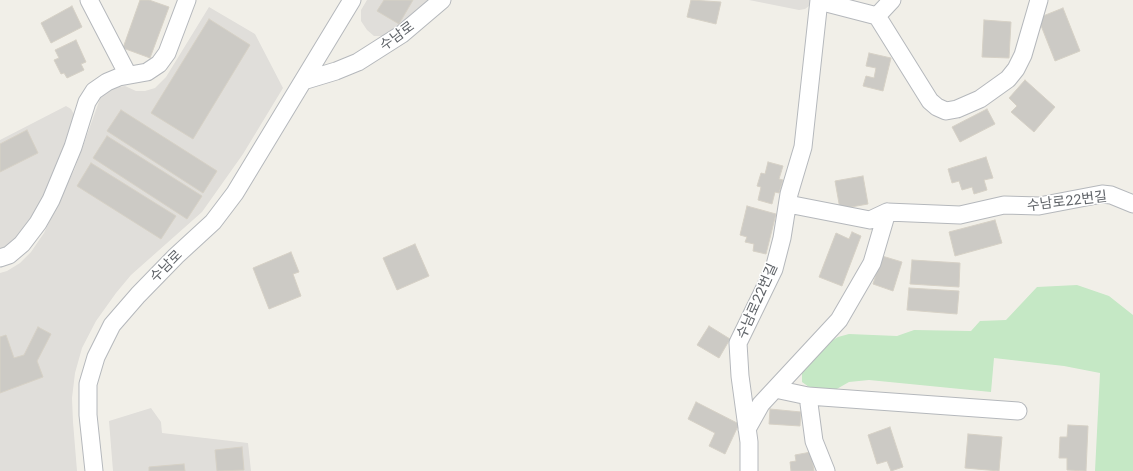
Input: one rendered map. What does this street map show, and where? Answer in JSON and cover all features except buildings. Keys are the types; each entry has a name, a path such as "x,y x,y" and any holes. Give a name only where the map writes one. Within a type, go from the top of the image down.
{"street":[{"path":"89,0 128,75"},
{"path":"0,258 9,255 22,244 38,223 51,200 73,147 87,102 94,91 106,82 128,75 147,72 159,64 167,53 187,0"},
{"name":"수남로","path":"94,471 88,415 88,384 96,357 112,325 170,261 213,222 235,193 352,0"},
{"name":"수남로","path":"303,81 336,72 358,62 402,34 442,0"},
{"path":"877,16 892,0"},
{"path":"819,1 877,16 930,100 937,107 946,111 957,109 980,99 1008,79 1016,70 1023,55 1039,0"},
{"name":"수남로22번길","path":"749,471 747,429 740,376 738,343 774,269 782,238 788,204 803,147 819,1"},
{"name":"수남로22번길","path":"788,204 870,220 887,212 960,215 1004,205 1039,206 1102,194 1111,195 1133,204"},
{"path":"747,429 761,404 839,320 872,263 887,212"},
{"path":"775,389 808,396 1018,411"},
{"path":"808,396 814,441 826,471"}],"shaded area":[{"path":"367,0 434,0 386,36 374,36 367,30 361,21 361,10"},
{"path":"749,0 811,0 809,6 805,9 799,10"},
{"path":"209,7 255,34 283,88 243,154 202,212 131,275 96,321 82,348 75,373 72,398 77,471 0,471 0,273 7,271 20,263 31,252 44,233 75,168 101,96 108,89 117,87 125,86 136,91 145,91 155,88 166,77"},
{"path":"66,106 71,109 75,116 63,157 38,208 23,231 0,252 0,140"},
{"path":"151,408 161,422 162,433 248,443 251,471 113,471 109,421"}],"green space":[{"path":"1077,285 1109,296 1133,315 1133,471 1095,471 1100,373 1064,366 994,358 991,392 869,380 849,382 835,390 809,387 802,382 802,373 828,343 838,337 849,334 897,336 914,330 971,331 980,321 1006,320 1037,287"}]}
